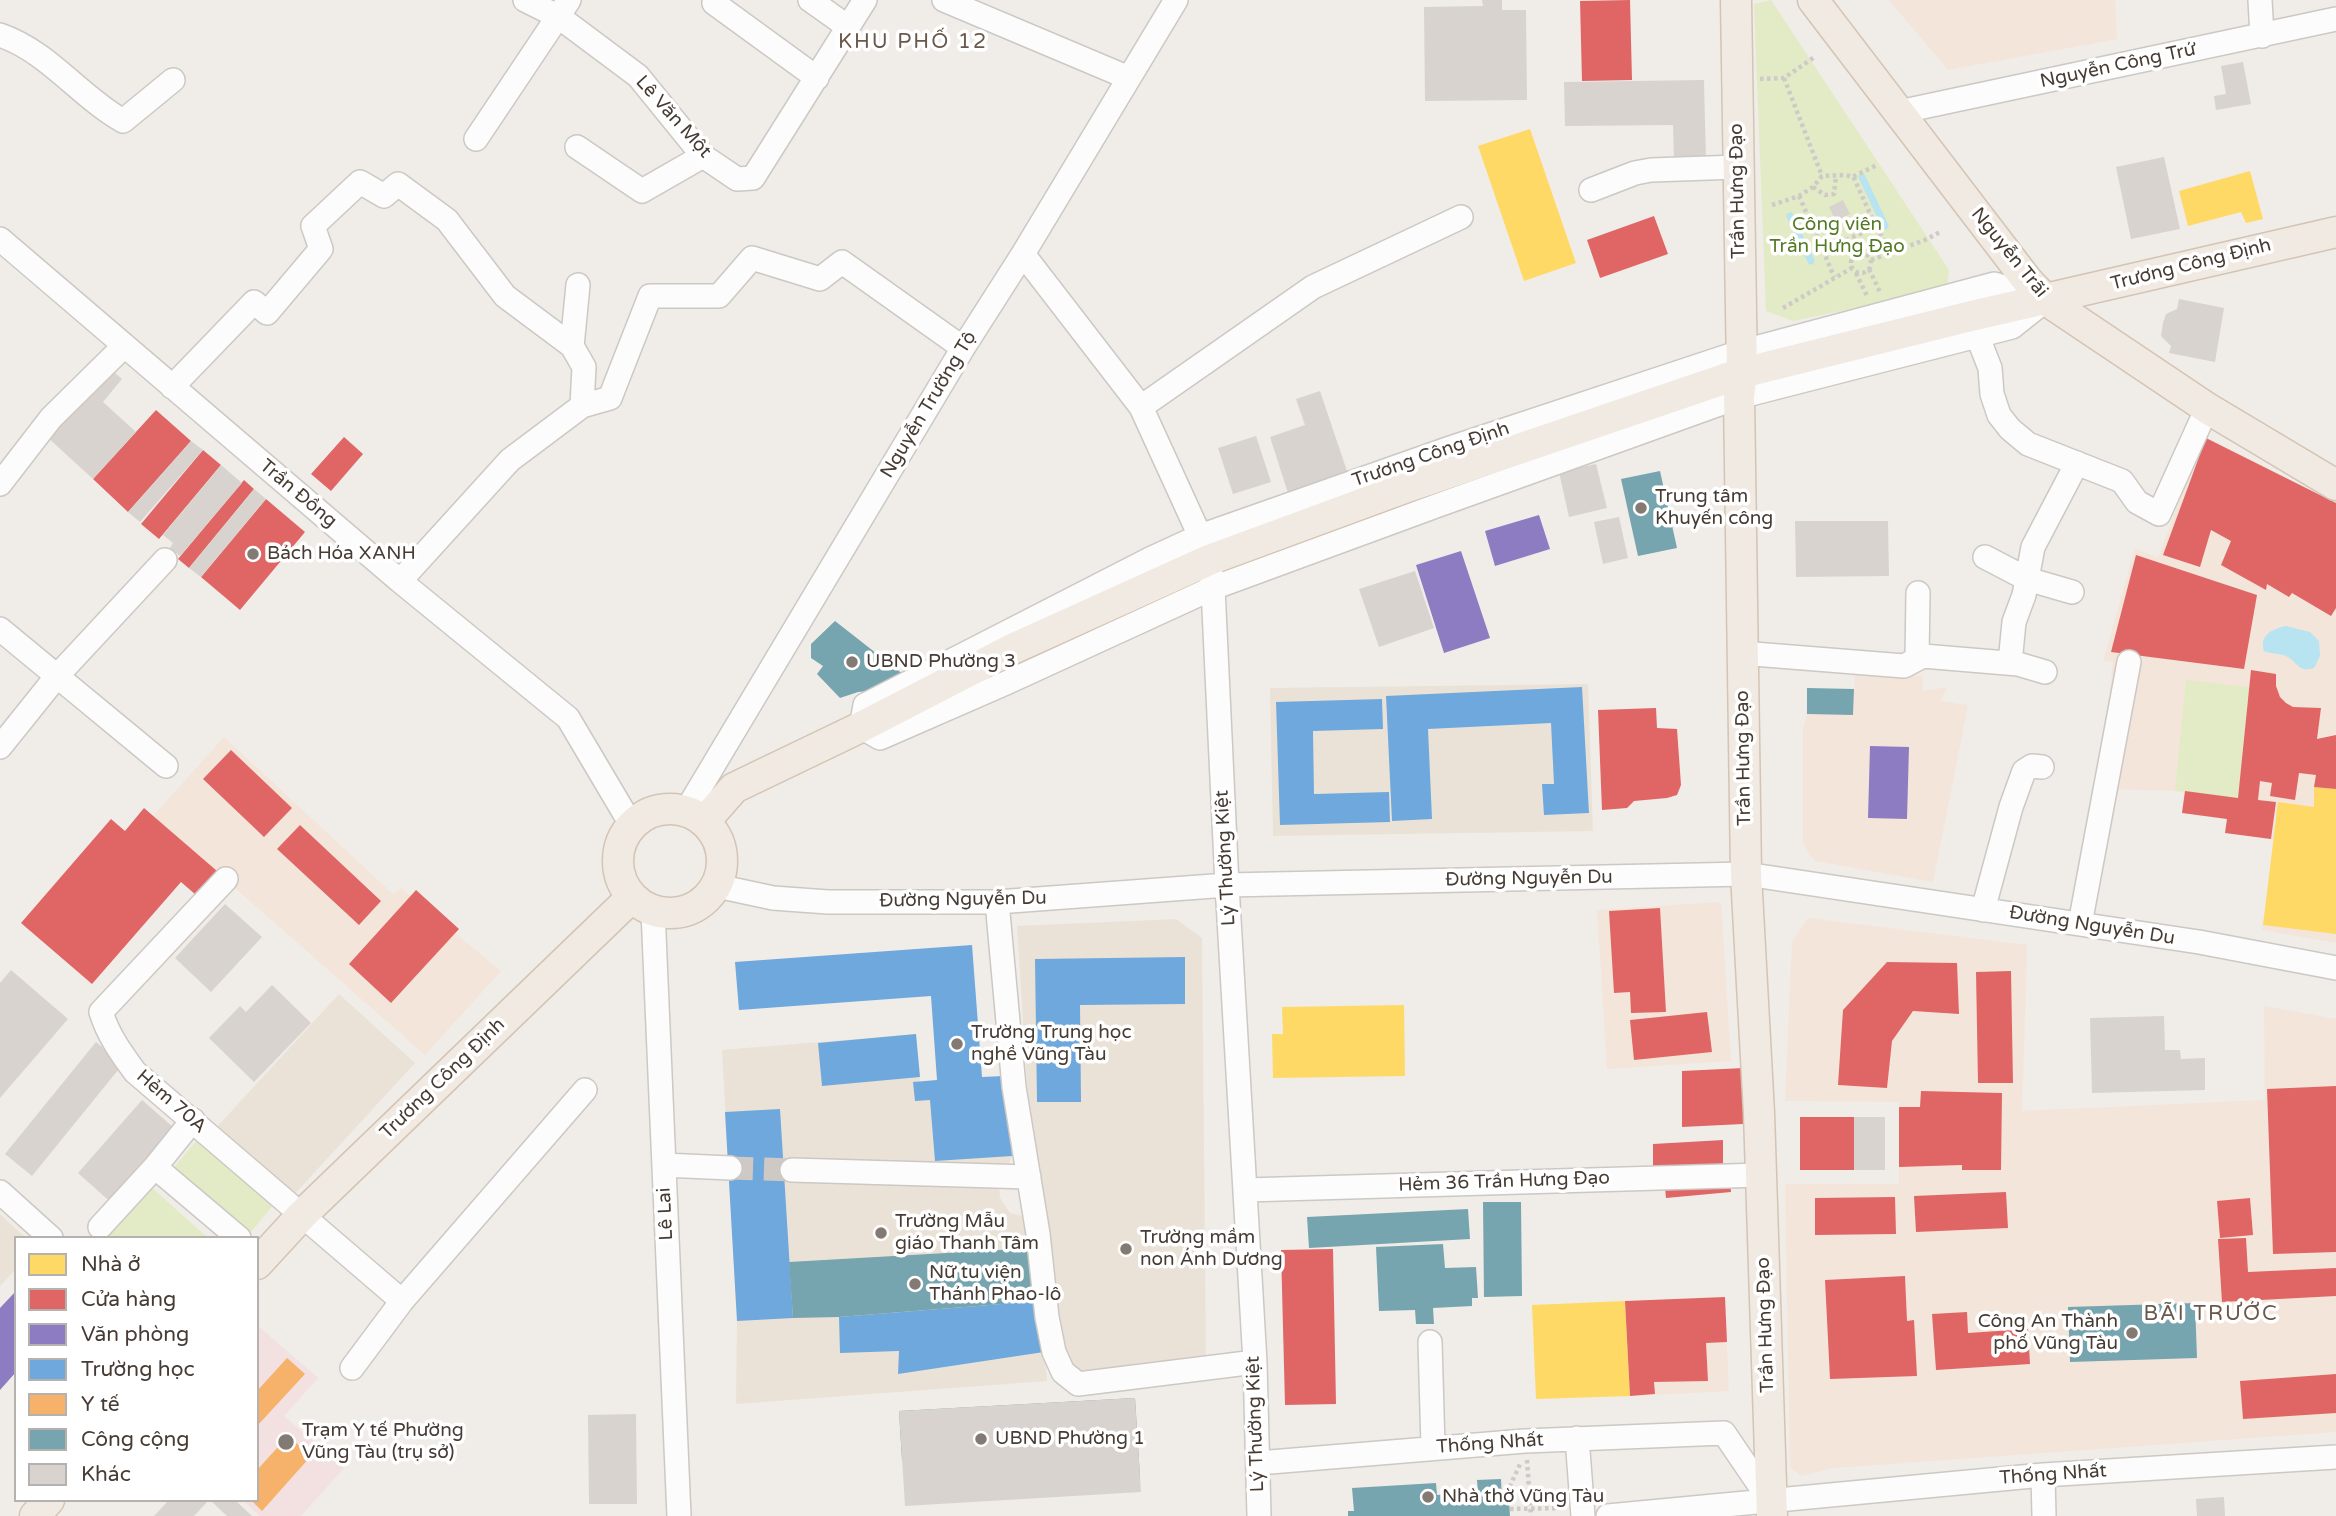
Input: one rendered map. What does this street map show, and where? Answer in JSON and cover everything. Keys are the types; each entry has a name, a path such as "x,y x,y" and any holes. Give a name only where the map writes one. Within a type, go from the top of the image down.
{"main road":[{"name":"Trần Hưng Đạo","path":"1736,0 1741,653 1746,874 1762,1175 1769,1511"},
{"name":"Nguyễn Trãi","path":"1813,0 2027,281 2046,300 2207,408 2336,485"},
{"name":"Trương Công Định","path":"695,816 734,788 1207,561 1418,485 1740,374 1967,317 2336,232"},
{"path":"662,809 695,816 714,832 721,845 723,859 717,886 697,907 675,913 643,904 624,886 617,861 624,836 632,826 651,812 662,809"},
{"name":"Trương Công Định","path":"259,1258 302,1215 643,904"},
{"path":"35,1516 47,1502"}],"street":[{"name":"Lê Văn Một","path":"524,0 564,9 638,76 703,156 737,179 753,178 817,78"},
{"path":"810,0 848,27"},
{"path":"714,3 817,78 865,0"},
{"path":"944,0 1129,78"},
{"name":"Nguyễn Trường Tộ","path":"695,816 963,348 1023,254 1176,0"},
{"path":"2260,0 2262,36"},
{"path":"476,139 564,9"},
{"name":"Nguyễn Công Trứ","path":"1899,112 2336,19"},
{"path":"0,35 16,40 57,67 108,113 122,121 173,80"},
{"path":"578,147 642,191 703,156"},
{"path":"1591,190 1635,173 1651,170 1738,167"},
{"path":"172,387 254,302 267,313 321,249 313,226 360,182 384,195 398,184 447,220 505,296 572,346 584,367 582,406"},
{"path":"1141,407 1313,287 1461,217"},
{"name":"Trần Đồng","path":"0,239 400,581 568,718 632,826"},
{"name":"Lý Thường Kiệt","path":"1023,254 1141,407 1207,561 1246,1190 1255,1362 1259,1516"},
{"path":"400,581 510,460 582,406 610,398 650,296 719,296 752,258 820,279 842,262 963,348"},
{"path":"572,346 578,285"},
{"name":"Trương Công Định","path":"1740,374 2012,327 2046,300"},
{"path":"1977,335 1990,368 1992,394 1999,415 2010,429 2028,444 2122,481 2137,502 2159,514 2207,408"},
{"path":"0,484 51,418 124,346"},
{"path":"2010,663 2014,622 2033,547 2077,463"},
{"path":"1985,557 2027,579 2073,592"},
{"path":"0,747 57,676 165,560"},
{"path":"1917,659 1919,593"},
{"path":"0,629 166,766"},
{"path":"1741,653 1874,666 1904,666 1923,656 2010,663 2045,672"},
{"path":"2080,924 2129,662"},
{"path":"1983,910 2011,807 2024,771 2032,766 2042,767"},
{"name":"Đường Nguyễn Du","path":"717,886 773,898 828,902 997,902 1227,885 1746,874 2199,942 2336,968"},
{"name":"Hẻm 70A","path":"226,880 101,1012 105,1025 118,1050 135,1072 402,1301"},
{"path":"997,902 1014,1087 1029,1177 1046,1317 1054,1352 1063,1372 1078,1384 1255,1362"},
{"name":"Lê Lai","path":"643,904 664,1165 680,1516"},
{"path":"352,1368 402,1301 585,1090"},
{"path":"100,1227 155,1167 193,1120"},
{"path":"664,1165 730,1168"},
{"path":"155,1167 237,1236"},
{"path":"792,1170 1029,1177"},
{"name":"Hẻm 36 Trần Hưng Đạo","path":"1246,1190 1762,1175"},
{"path":"0,1192 49,1236"},
{"path":"1430,1342 1433,1447"},
{"name":"Thống Nhất","path":"1258,1463 1433,1447 1724,1433 1769,1511 2043,1475 2336,1457"},
{"path":"1577,1438 1577,1512"},
{"path":"2043,1475 2044,1516"},
{"path":"1608,1516 1769,1511"}],"path":[{"path":"1752,80 1784,78 1816,56"},
{"path":"1784,78 1822,176"},
{"path":"1822,176 1853,176 1877,165"},
{"path":"1772,205 1799,196 1814,187 1822,176"},
{"path":"1814,187 1825,195 1834,194 1836,176"},
{"path":"1853,176 1876,227 1892,252"},
{"path":"1799,196 1835,277"},
{"path":"1823,250 1876,227"},
{"path":"1871,260 1942,230"},
{"path":"1870,301 1853,270 1852,257 1858,253 1866,254 1871,260"},
{"path":"1783,308 1835,277 1853,270 1863,273 1868,269 1871,260"},
{"path":"1868,269 1883,299"},
{"path":"1506,1500 1526,1452 1531,1516"},
{"path":"1510,1509 1577,1512"}],"shaded area":[{"path":"1889,0 2115,0 2117,39 1948,70"},
{"path":"2203,436 2336,503 2336,943 2262,930 2274,840 2225,833 2226,819 2182,813 2184,791 2098,789 2113,662 2103,661 2135,548 2158,558"},
{"path":"1855,674 1922,676 1923,691 1947,687 1941,701 1968,705 1933,882 1816,861 1803,843 1803,730 1807,714 1853,714"},
{"path":"1588,684 1593,831 1273,836 1270,688"},
{"path":"224,737 393,894 401,888 501,971 425,1055 153,816"},
{"path":"1721,902 1731,1061 1607,1069 1597,910"},
{"path":"1808,918 2027,945 2022,1111 2265,1100 2264,1006 2336,1019 2336,1432 1834,1468 1801,1476 1790,1467 1785,1184 1899,1184 1899,1102 1785,1101 1792,942"},
{"name":"Trường mầm non Ánh Dương","path":"1176,919 1202,938 1206,1360 1089,1378 1067,1368 1062,1351 1031,1147 1017,926"},
{"path":"339,994 415,1063 291,1198 215,1129"},
{"name":"Trường Mẫu giáo Thanh Tâm","path":"916,1034 920,1082 1005,1076 1012,1156 999,1185 1000,1198 1010,1213 1026,1217 1040,1301 1047,1381 736,1404 737,1321 722,1050"},
{"path":"0,1214 24,1236 14,1236 14,1271 0,1286"},
{"path":"1726,1325 1729,1391 1630,1396"},
{"name":"Trạm Y tế Phường Vũng Tàu (trụ sở)","path":"259,1327 318,1378 284,1416 344,1468 301,1516 260,1516 244,1502 259,1502"}],"green space":[{"name":"Công viên Trần Hưng Đạo","path":"1771,0 1949,270 1947,289 1793,321 1766,311 1754,4"},
{"path":"2186,680 2249,687 2238,798 2175,791"},
{"path":"197,1140 274,1204 248,1236 243,1236 161,1183"},
{"path":"150,1186 206,1236 106,1236"}],"water":[{"path":"2286,626 2310,632 2319,641 2320,656 2314,668 2302,669 2285,656 2264,651 2265,637"}],"building: Nhà ở":[{"path":"1530,129 1576,263 1524,281 1478,146"},
{"path":"2250,171 2263,219 2246,223 2241,212 2188,226 2179,191"},
{"path":"2314,787 2336,789 2336,934 2263,925 2278,802 2314,807"},
{"path":"1404,1005 1405,1076 1273,1078 1272,1034 1283,1034 1282,1007"},
{"path":"1625,1301 1630,1396 1536,1399 1532,1305"}],"building: Cửa hàng":[{"path":"1630,0 1632,80 1582,81 1580,1"},
{"path":"1654,216 1668,254 1600,278 1587,240"},
{"path":"156,410 191,441 128,512 93,479"},
{"path":"344,437 363,454 331,491 311,474"},
{"path":"2206,438 2336,503 2336,608 2331,616 2292,593 2289,597 2267,584 2266,590 2221,565 2231,541 2211,530 2200,567 2163,555"},
{"path":"203,450 221,465 159,539 141,524"},
{"path":"244,480 254,489 189,568 178,559"},
{"name":"Bách Hóa XANH","path":"266,499 305,532 240,610 201,577"},
{"path":"2136,555 2257,595 2244,669 2111,652"},
{"path":"2251,670 2276,674 2280,697 2293,707 2321,708 2317,739 2336,735 2336,789 2314,787 2316,775 2299,773 2295,800 2270,796 2272,783 2260,781 2258,800 2276,802 2271,839 2225,833 2227,819 2182,813 2185,791 2238,798"},
{"path":"1656,708 1657,728 1677,729 1681,785 1677,795 1634,801 1627,808 1602,810 1598,710"},
{"path":"231,750 292,808 264,837 203,779"},
{"path":"144,808 217,871 196,895 181,882 92,984 21,923 111,819 125,831"},
{"path":"300,825 381,901 359,925 277,849"},
{"path":"416,890 459,929 391,1003 349,964"},
{"path":"1660,908 1666,1012 1631,1013 1630,992 1614,993 1609,911"},
{"path":"1887,962 1957,963 1959,1014 1913,1011 1892,1041 1887,1088 1838,1085 1843,1010"},
{"path":"2011,971 2013,1083 1978,1083 1976,972"},
{"path":"1707,1012 1712,1052 1634,1060 1630,1020"},
{"path":"1744,1068 1743,1124 1682,1127 1682,1071"},
{"path":"2336,1086 2336,1252 2273,1254 2267,1089"},
{"path":"1921,1091 2002,1093 2001,1170 1962,1170 1962,1165 1899,1167 1899,1107 1920,1107"},
{"path":"1800,1117 1854,1117 1854,1170 1800,1170"},
{"path":"1723,1140 1723,1169 1653,1174 1653,1144"},
{"path":"1729,1171 1731,1192 1666,1198 1664,1177"},
{"path":"2006,1192 2008,1228 1916,1232 1914,1196"},
{"path":"1895,1197 1896,1234 1815,1235 1815,1198"},
{"path":"2250,1198 2253,1235 2220,1238 2217,1201"},
{"path":"2246,1238 2248,1272 2336,1268 2336,1296 2222,1302 2218,1239"},
{"path":"1333,1249 1336,1404 1285,1405 1281,1250"},
{"path":"1905,1276 1907,1321 1914,1320 1917,1376 1830,1379 1825,1280"},
{"path":"1725,1297 1727,1342 1706,1343 1708,1381 1654,1382 1655,1394 1630,1396 1625,1301"},
{"path":"1967,1312 1968,1333 2028,1329 2030,1364 1936,1370 1932,1314"},
{"path":"2336,1374 2336,1413 2243,1419 2240,1381"}],"building: Văn phòng":[{"path":"1539,515 1550,549 1495,566 1485,531"},
{"path":"1461,551 1490,638 1444,653 1416,565"},
{"path":"1870,746 1909,747 1907,819 1868,818"},
{"path":"14,1293 14,1374 0,1390 0,1308"}],"building: Trường học":[{"path":"1582,687 1589,813 1544,815 1542,784 1554,784 1551,723 1428,729 1432,819 1392,821 1386,696"},
{"path":"1382,699 1383,729 1313,731 1314,794 1389,792 1390,822 1280,825 1276,702"},
{"name":"Trường Trung học nghề Vũng Tàu","path":"972,945 982,1077 1005,1076 1012,1156 935,1161 930,1100 915,1101 913,1082 937,1080 931,996 739,1010 735,962"},
{"path":"1185,957 1185,1004 1080,1005 1081,1102 1037,1102 1035,959"},
{"path":"916,1034 920,1077 822,1086 818,1043"},
{"path":"780,1109 793,1318 737,1321 725,1112"},
{"path":"1040,1301 1044,1352 898,1374 899,1351 840,1353 839,1317"}],"building: Y tế":[{"path":"287,1358 305,1374 259,1424 259,1389"},
{"path":"288,1436 311,1456 262,1511 253,1502 259,1502 259,1468"}],"building: Công cộng":[{"path":"1660,471 1677,548 1638,556 1621,479"},
{"name":"UBND Phường 3","path":"835,621 904,675 879,690 858,692 840,698 817,674 823,666 811,658 811,644"},
{"path":"1807,688 1854,689 1853,715 1807,714"},
{"path":"1483,1202 1521,1202 1522,1296 1484,1297"},
{"path":"1468,1209 1470,1239 1309,1248 1307,1217"},
{"path":"1443,1244 1445,1268 1476,1267 1478,1298 1472,1298 1472,1306 1433,1308 1434,1324 1416,1324 1415,1310 1379,1311 1376,1247"},
{"path":"1034,1248 1040,1301 839,1317 793,1318 789,1262"},
{"name":"Công An Thành phố Vũng Tàu","path":"2195,1303 2197,1358 2070,1362 2068,1307"},
{"name":"UBND Phường 1","path":"1135,1398 1140,1477 1095,1479 1092,1437 985,1443 986,1454 960,1455 960,1441 926,1443 927,1458 902,1460 899,1411"},
{"name":"Nhà thờ Vũng Tàu","path":"1501,1479 1502,1500 1509,1500 1510,1516 1348,1516 1348,1511 1354,1511 1352,1488 1436,1483 1437,1495 1478,1492 1477,1480"}],"building: Khác":[{"path":"1482,0 1502,0 1502,10 1526,10 1527,100 1425,101 1424,7 1483,6"},
{"path":"2243,62 2251,104 2216,110 2214,96 2226,94 2221,66"},
{"path":"1704,80 1706,161 1674,161 1673,125 1565,126 1564,82"},
{"path":"2164,157 2180,229 2131,239 2116,167"},
{"path":"1843,200 1850,214 1836,221 1829,207"},
{"path":"2179,299 2224,308 2215,362 2169,353 2171,346 2161,336 2163,323 2166,314 2177,309"},
{"path":"108,367 122,379 103,402 136,432 93,479 45,435"},
{"path":"1320,391 1348,474 1288,493 1270,437 1305,425 1296,399"},
{"path":"1256,436 1271,482 1233,494 1218,448"},
{"path":"191,441 203,450 140,522 128,512"},
{"path":"1596,464 1607,508 1569,517 1559,472"},
{"path":"221,465 242,483 180,556 170,548 173,543 163,535"},
{"path":"254,489 266,499 201,577 189,568"},
{"path":"1619,517 1628,558 1603,564 1594,522"},
{"path":"1795,521 1888,521 1889,576 1796,577"},
{"path":"1415,571 1434,628 1379,647 1359,589"},
{"path":"225,904 262,937 211,992 175,958"},
{"path":"11,970 68,1019 0,1098 0,983"},
{"path":"272,985 311,1023 254,1082 209,1038 240,1006 246,1012"},
{"path":"2164,1016 2165,1050 2180,1050 2181,1059 2205,1058 2205,1090 2092,1093 2090,1018"},
{"path":"96,1042 123,1064 32,1176 5,1154"},
{"path":"142,1100 180,1133 116,1207 78,1173"},
{"path":"1854,1117 1885,1117 1885,1170 1854,1170"},
{"path":"1135,1398 1141,1492 905,1506 899,1411"},
{"path":"636,1414 637,1504 589,1504 588,1415"},
{"path":"2224,1497 2225,1516 2197,1516 2196,1499"},
{"path":"167,1502 207,1502 194,1516 154,1516"},
{"path":"212,1502 237,1502 252,1516 227,1516"}],"waterway":[{"path":"1862,177 1885,226"},
{"path":"1790,216 1811,261"}],"tunnel":[{"path":"730,1168 792,1170"}],"place":[{"name":"Trung tâm Khuyến công","path":"1641,508"},
{"name":"Bách Hóa XANH","path":"253,554"},
{"name":"UBND Phường 3","path":"852,662"},
{"name":"Trường Trung học nghề Vũng Tàu","path":"957,1044"},
{"name":"Trường Mẫu giáo Thanh Tâm","path":"881,1233"},
{"name":"Trường mầm non Ánh Dương","path":"1126,1249"},
{"name":"Nữ tu viện Thánh Phao-lô","path":"915,1284"},
{"name":"Công An Thành phố Vũng Tàu","path":"2132,1333"},
{"name":"UBND Phường 1","path":"981,1439"},
{"name":"Trạm Y tế Phường Vũng Tàu (trụ sở)","path":"286,1442"},
{"name":"Nhà thờ Vũng Tàu","path":"1428,1497"}],"district":[{"name":"KHU PHỐ 12","path":"913,42"},
{"name":"BÃI TRƯỚC","path":"2211,1314"}]}
